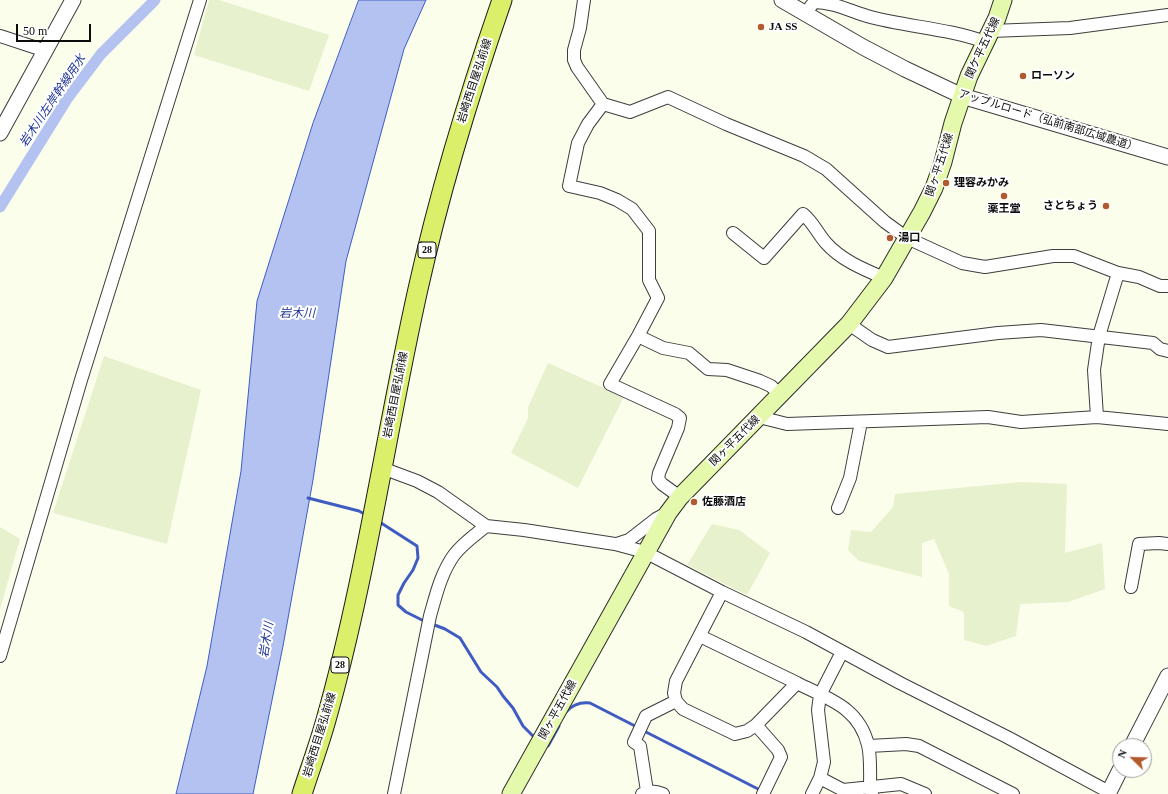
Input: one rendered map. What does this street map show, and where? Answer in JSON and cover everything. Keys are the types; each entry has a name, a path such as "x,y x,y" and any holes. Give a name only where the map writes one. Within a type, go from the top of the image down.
{"main road":[{"name":"岩崎西目屋弘前線","path":"302,794 326,720 349,630 375,506 400,370 434,222 458,134 502,0"},
{"name":"関ケ平五代線","path":"962,96 969,76 997,18 1003,0"},
{"name":"関ヶ平五代線","path":"511,794 668,512 680,497 849,324 884,278 934,188 962,96"}],"street":[{"path":"0,133 73,0"},
{"path":"0,656 81,380 200,0"},
{"path":"584,0 580,28 574,50 574,60 577,67 603,104 630,112 668,97 726,124 804,156 826,169 885,222 907,238 962,264 985,267 1053,256 1074,256 1118,273 1139,277 1160,286 1168,286"},
{"name":"アップルロード（弘前南部広域農道）","path":"782,0 898,66 962,96 1168,158"},
{"path":"805,14 814,2 825,2 868,16 969,36 988,37 1168,16"},
{"path":"0,36 46,51"},
{"path":"603,104 588,124 578,143 569,186 600,193 617,200 632,209 649,231 649,280 658,298 610,384 675,414 680,418 678,428 659,473 658,479 662,484 680,497"},
{"path":"733,233 764,258 803,214 808,218 825,242 838,255 861,268 884,278"},
{"path":"1097,417 1094,370 1099,336 1118,273"},
{"path":"849,324 872,340 888,347 998,333 1041,330 1153,343 1160,349 1168,351"},
{"path":"638,336 662,348 689,353 708,369 727,370 760,381 771,386 780,395"},
{"path":"759,417 787,424 988,417 1021,422 1097,417 1168,424"},
{"path":"838,508 850,478 861,422"},
{"path":"382,468 417,480 438,492 486,526 524,530 615,544 645,552 722,592 806,632 1108,793 1116,778"},
{"path":"615,544 629,540 656,519 668,512"},
{"path":"394,794 430,616 444,572 454,554 486,526"},
{"path":"1131,587 1139,544 1168,544"},
{"path":"722,592 676,682 674,693 676,701 683,709 735,734 747,731 756,725 796,683"},
{"path":"700,636 847,709 856,717 863,729 869,746 871,791"},
{"path":"812,794 820,778 824,762 818,710 820,695 842,652"},
{"path":"1136,738 1168,676"},
{"path":"663,794 655,791 644,793 640,746 634,742 646,716 676,701"},
{"path":"756,725 778,750 781,757 764,791"},
{"path":"869,746 906,744 919,746 1013,794"},
{"path":"820,778 843,790 871,791 901,784 926,794"}],"green space":[{"path":"209,0 219,0 329,35 309,91 194,55"},
{"path":"104,356 201,390 167,544 53,513"},
{"path":"548,363 624,397 578,488 511,453 528,418 528,407"},
{"path":"1021,482 1067,484 1065,553 1102,543 1105,589 1068,602 1020,604 1016,636 986,646 964,640 964,612 949,606 949,574 934,539 922,543 922,577 859,561 848,550 851,530 871,532 893,507 895,494"},
{"path":"712,524 739,530 770,553 747,595 687,565"},
{"path":"0,527 20,539 0,609"}],"water":[{"name":"岩木川","path":"359,0 426,0 404,49 346,261 313,480 283,646 253,794 176,794 207,666 241,471 257,301 313,123"}],"waterway":[{"name":"岩木川左岸幹線用水","path":"0,207 67,99 101,54 155,0"},
{"path":"308,498 359,511 366,515"},
{"path":"378,521 417,546 418,558 413,570 398,595 398,605 406,612 426,622"},
{"path":"432,624 445,629 460,638 481,672 497,687 513,708 523,726 535,738"},
{"path":"566,712 576,704 590,703 637,727"},
{"path":"545,744 548,746 559,726"},
{"path":"642,730 762,791"}],"place":[{"name":"JA SS","path":"761,27"},
{"name":"ローソン","path":"1023,76"},
{"name":"理容みかみ","path":"946,183"},
{"name":"薬王堂","path":"1004,196"},
{"name":"さとちょう","path":"1106,206"},
{"name":"湯口","path":"890,238"},
{"name":"佐藤酒店","path":"694,502"}]}
